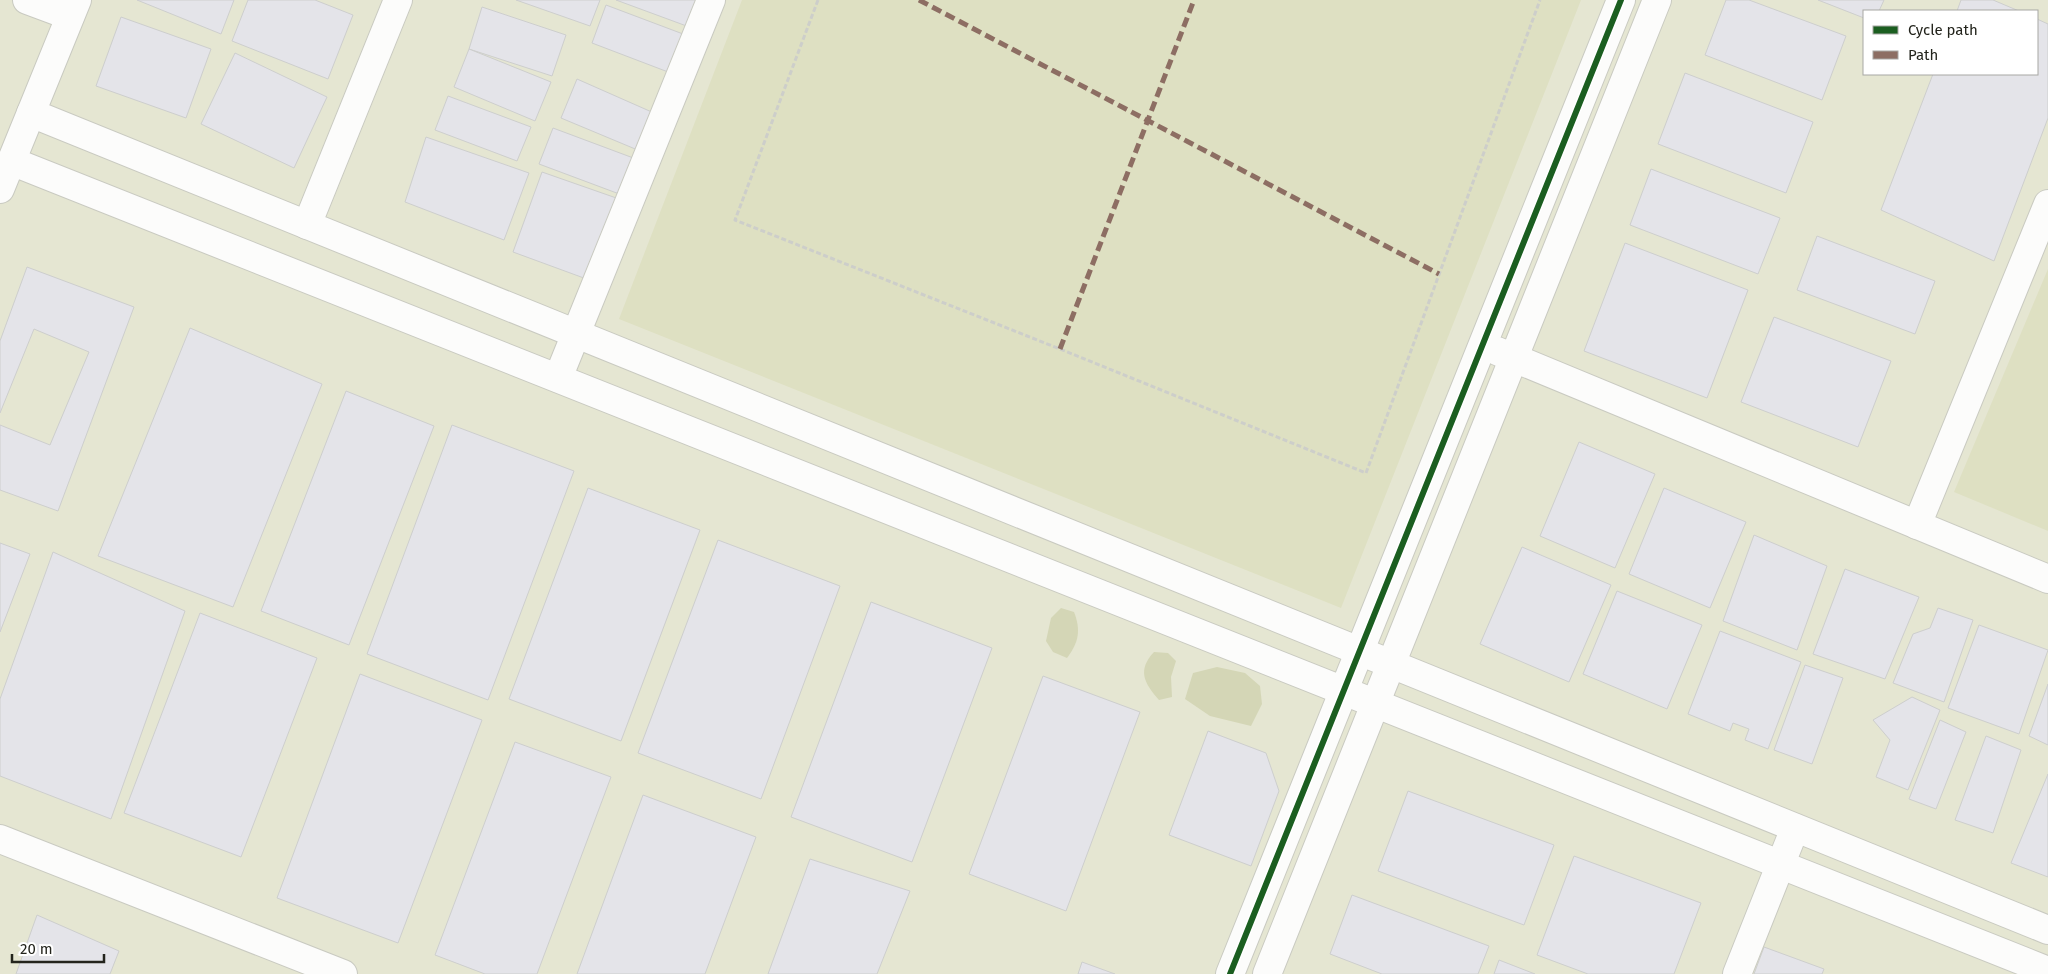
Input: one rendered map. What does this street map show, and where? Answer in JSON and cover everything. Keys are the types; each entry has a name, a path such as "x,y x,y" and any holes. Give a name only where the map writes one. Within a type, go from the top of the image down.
{"street":[{"path":"0,189 73,8 27,0"},
{"path":"306,225 398,0"},
{"path":"558,378 711,0"},
{"path":"1230,974 1621,0"},
{"path":"1267,974 1657,0"},
{"path":"31,113 2048,930"},
{"path":"11,161 2048,971"},
{"path":"1917,525 2048,204"},
{"path":"1483,346 2048,579"},
{"path":"1738,974 1795,828"},
{"path":"0,839 343,974"}],"path":[{"path":"818,0 735,220 1366,473 1540,0"}],"shaded area":[{"path":"0,0 2048,0 2048,974 0,974"},
{"path":"742,0 1581,0 1341,608 619,319"},
{"path":"2048,269 2048,531 1954,492"},
{"path":"1061,608 1074,612 1078,625 1078,636 1067,658 1053,652 1046,641 1051,618"},
{"path":"1154,652 1168,653 1176,661 1171,677 1172,697 1159,700 1146,682 1144,671"},
{"path":"1217,667 1245,673 1260,686 1262,704 1251,726 1210,716 1185,699 1193,673"}],"building":[{"path":"137,0 234,0 221,34"},
{"path":"248,0 315,0 353,15 328,79 232,41"},
{"path":"516,0 600,0 590,26"},
{"path":"616,0 703,0 692,28"},
{"path":"1726,0 1749,0 1846,36 1822,100 1705,55"},
{"path":"1818,0 1884,0 1879,10 1863,10 1863,18"},
{"path":"1961,0 1993,0 2017,10 1957,10"},
{"path":"606,5 691,37 676,75 592,43"},
{"path":"482,7 566,35 552,76 469,49"},
{"path":"121,17 211,49 186,118 96,86"},
{"path":"2038,19 2048,24 2048,118 1994,261 1881,210 1933,75 2038,75"},
{"path":"469,49 551,82 535,121 454,87"},
{"path":"235,53 327,97 294,168 201,124"},
{"path":"1685,73 1813,122 1786,193 1658,144"},
{"path":"577,79 654,113 640,151 561,118"},
{"path":"448,96 531,127 517,161 435,130"},
{"path":"553,128 636,159 622,195 539,164"},
{"path":"426,137 529,173 504,240 405,202"},
{"path":"1651,169 1780,218 1758,274 1630,225"},
{"path":"542,172 622,200 592,281 513,252"},
{"path":"1817,236 1935,281 1915,334 1797,290"},
{"path":"1625,243 1748,290 1707,398 1584,351"},
{"path":"27,267 134,307 58,511 0,490 0,425 50,445 89,352 34,329 0,413 0,341"},
{"path":"1774,317 1891,361 1858,447 1741,402"},
{"path":"190,328 322,384 233,607 98,556"},
{"path":"346,391 434,426 349,645 261,611"},
{"path":"452,425 574,471 488,700 367,654"},
{"path":"1579,442 1655,474 1615,568 1540,536"},
{"path":"588,488 700,530 621,741 509,699"},
{"path":"1664,488 1746,522 1710,608 1629,574"},
{"path":"1754,535 1827,566 1797,650 1723,621"},
{"path":"718,540 840,586 761,799 638,753"},
{"path":"0,543 30,554 0,632"},
{"path":"1522,547 1611,585 1569,682 1480,644"},
{"path":"53,552 185,611 111,819 0,776 0,699"},
{"path":"1845,569 1919,597 1885,679 1813,654"},
{"path":"1617,591 1702,625 1667,709 1583,674"},
{"path":"871,602 992,648 912,862 791,817"},
{"path":"1938,608 1973,620 1944,702 1893,683 1913,634 1930,628"},
{"path":"200,613 317,658 241,857 124,813"},
{"path":"1979,625 2048,650 2019,734 1948,708"},
{"path":"1720,631 1801,662 1768,749 1745,740 1749,729 1733,723 1730,731 1688,714"},
{"path":"1805,665 1843,678 1812,764 1774,750"},
{"path":"360,674 482,720 398,943 277,898"},
{"path":"1043,676 1140,712 1066,911 969,874"},
{"path":"2048,684 2048,745 2029,736"},
{"path":"1912,697 1940,710 1908,790 1876,777 1890,740 1873,720"},
{"path":"1940,720 1966,732 1936,809 1909,799"},
{"path":"1208,731 1266,753 1279,791 1251,866 1169,835"},
{"path":"1986,736 2021,750 1993,833 1955,820"},
{"path":"515,742 611,777 537,974 485,974 435,955"},
{"path":"2048,774 2048,877 2011,863"},
{"path":"1408,791 1554,845 1524,925 1378,871"},
{"path":"643,795 756,837 705,974 577,974"},
{"path":"1574,856 1701,903 1674,974 1588,974 1537,955"},
{"path":"810,859 910,891 877,974 768,974"},
{"path":"1352,895 1489,946 1478,974 1382,974 1330,954"},
{"path":"37,915 119,951 110,974 16,974"},
{"path":"1764,947 1824,969 1822,974 1754,974"},
{"path":"1499,960 1535,974 1494,974"},
{"path":"1082,962 1115,974 1078,974"}],"marked path":[{"path":"919,0 1439,274"},
{"path":"1060,349 1194,0"}],"cycle path":[{"path":"1230,974 1621,0"}]}
